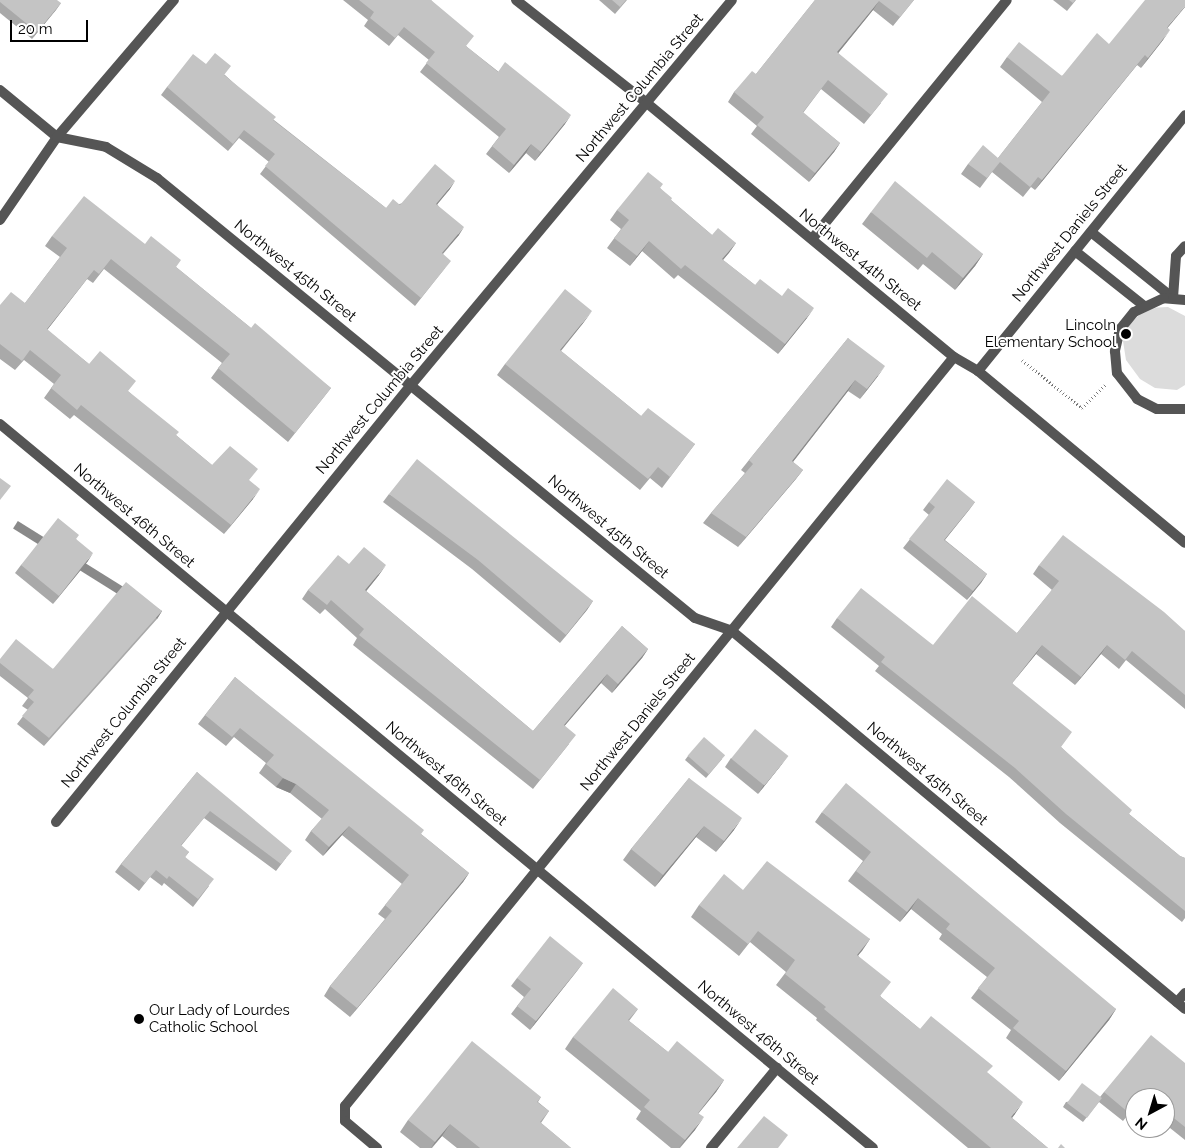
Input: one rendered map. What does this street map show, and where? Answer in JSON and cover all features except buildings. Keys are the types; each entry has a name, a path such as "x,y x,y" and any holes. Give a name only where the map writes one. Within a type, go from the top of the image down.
{"street":[{"path":"0,220 56,137 174,0"},
{"name":"Northwest 44th Street","path":"516,0 648,104 954,357 978,371 1185,543"},
{"name":"Northwest Columbia Street","path":"56,822 411,385 648,104 732,0"},
{"path":"812,239 1007,0"},
{"name":"Northwest 45th Street","path":"0,90 56,137 106,147 157,178 695,618 732,631 1181,1005"},
{"name":"Northwest Daniels Street","path":"978,371 1185,115"},
{"path":"1091,232 1173,298"},
{"path":"1173,298 1176,256 1185,246"},
{"path":"1075,251 1143,305"},
{"path":"1185,300 1173,298 1143,305 1126,320 1118,334 1115,351 1117,373 1129,392 1146,405 1167,411 1185,409"},
{"name":"Northwest Daniels Street","path":"377,1148 344,1121 345,1106 954,357"},
{"name":"Northwest 46th Street","path":"0,424 873,1148"},
{"path":"1181,1005 1185,992"},
{"path":"711,1148 777,1068"}],"path":[{"path":"1022,360 1082,408 1117,373"}],"shaded area":[{"path":"1168,307 1185,316 1185,385 1177,390 1155,388 1140,379 1126,360 1123,341 1130,323 1147,308"}],"place":[{"name":"Lincoln Elementary School","path":"1126,334"},
{"name":"Our Lady of Lourdes Catholic School","path":"139,1019"}]}
